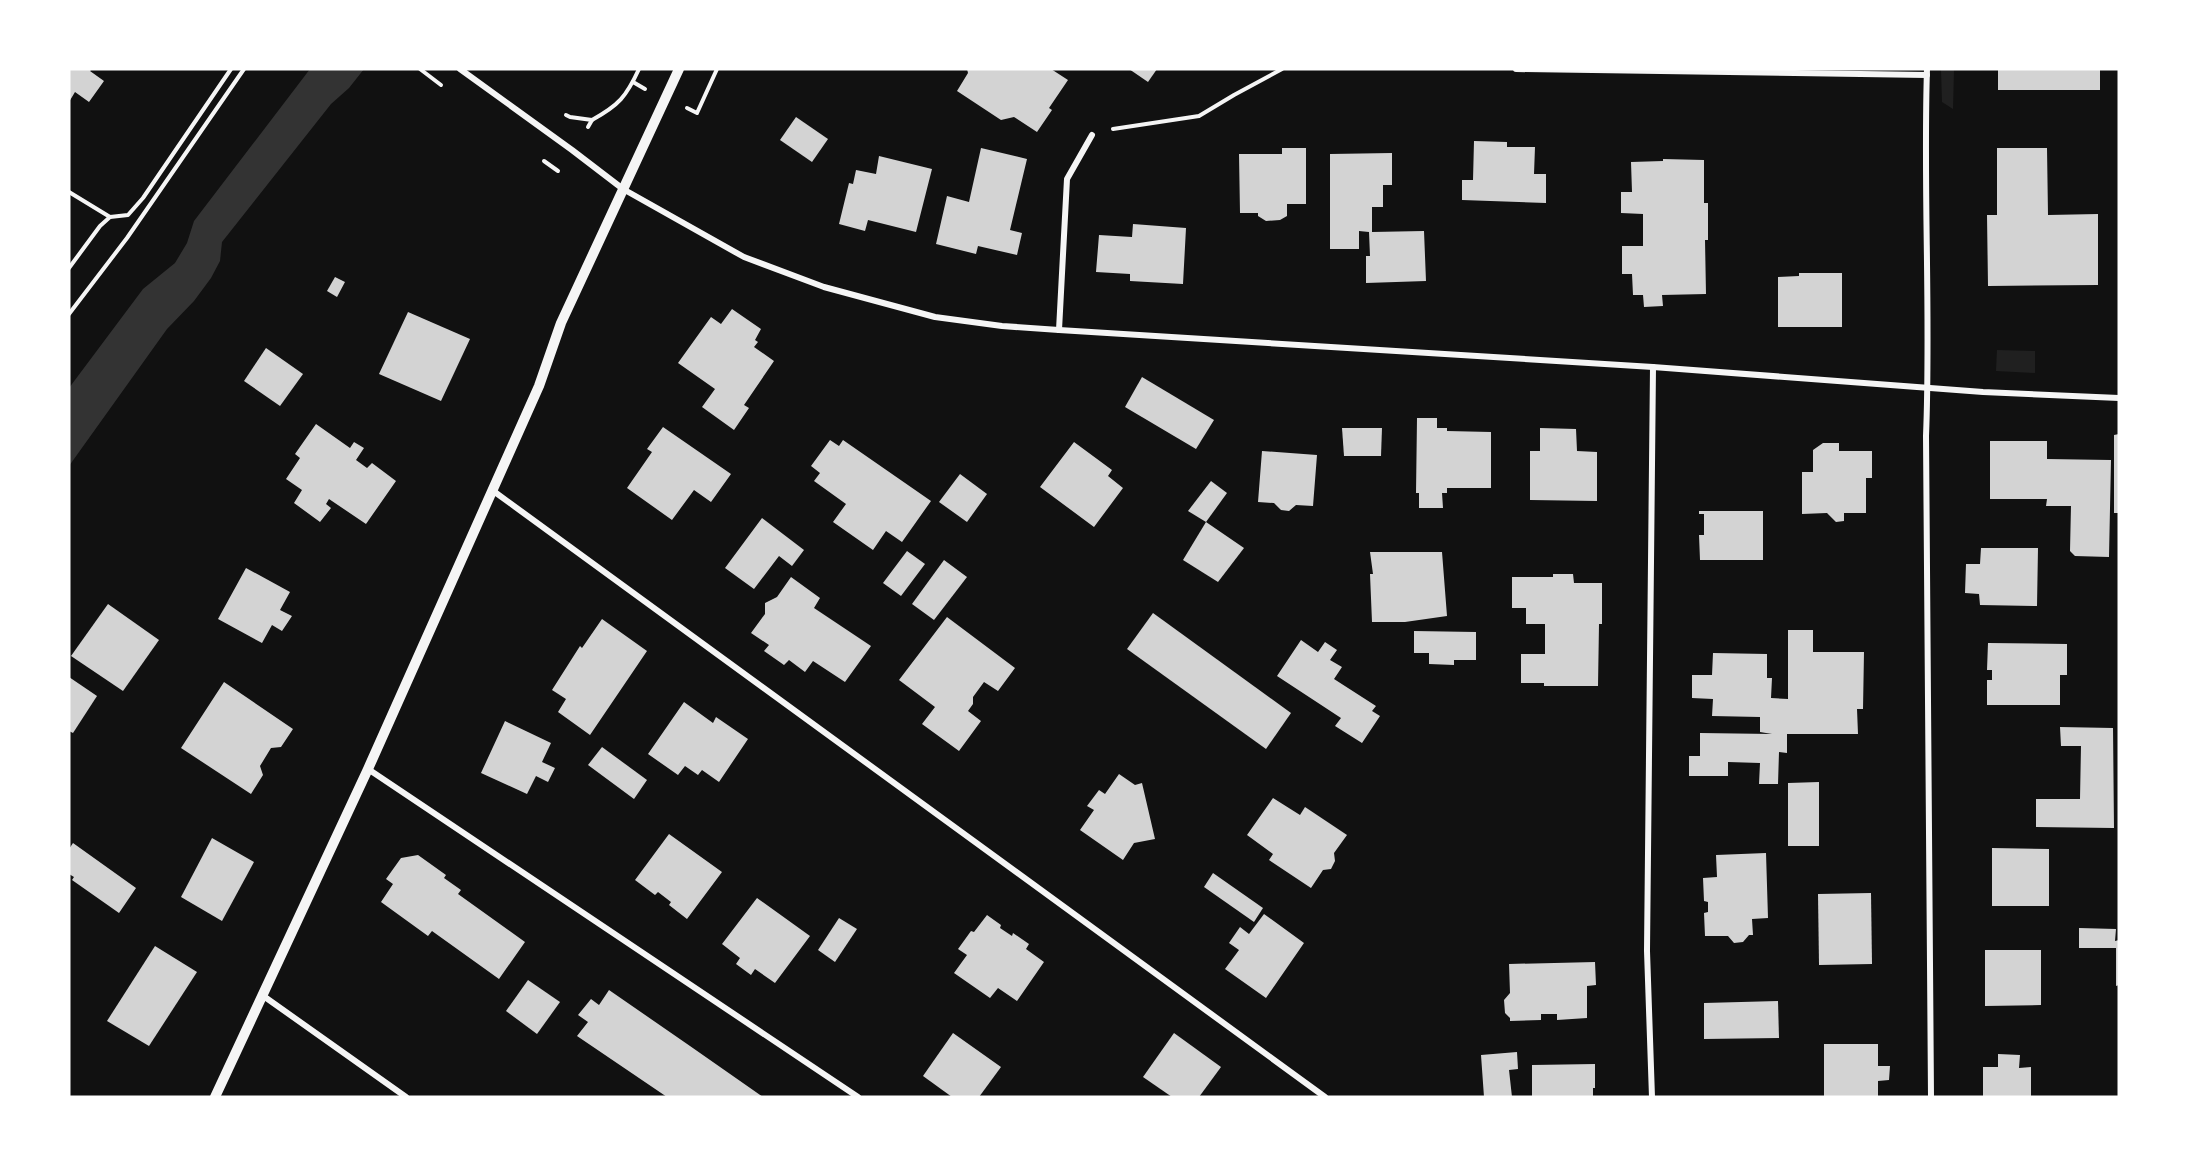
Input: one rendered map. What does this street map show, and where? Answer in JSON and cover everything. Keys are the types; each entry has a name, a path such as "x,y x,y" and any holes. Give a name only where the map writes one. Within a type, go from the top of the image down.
{"street":[{"path":"460,69 623,189 744,257 824,287 935,317 1002,326 1059,330 1653,367 1928,388 2119,398"},
{"path":"214,1097 368,769 539,386 561,322 680,69"},
{"path":"1516,69 1927,72 1928,388 1926,436 1931,1097"},
{"path":"1059,330 1067,179 1092,135"},
{"path":"1652,1097 1647,951 1653,367"},
{"path":"492,490 1325,1097"},
{"path":"368,769 858,1097"},
{"path":"261,995 406,1097"}],"path":[{"path":"69,192 110,217 128,215 143,198 231,69"},
{"path":"69,314 127,238 244,69"},
{"path":"588,127 592,120 616,106 639,69"},
{"path":"697,113 717,69"},
{"path":"1092,135 1128,126 1199,116 1282,69"},
{"path":"561,112 570,117 592,120"},
{"path":"69,267 110,217"}],"shaded area":[{"path":"310,69 364,69 349,88 331,104 222,242 220,261 211,278 194,301 167,329 69,466 69,388 143,289 175,263 187,243 194,221"},
{"path":"1941,69 1954,69 1953,109 1942,102"},
{"path":"1997,350 2035,351 2035,373 1996,371"}],"building":[{"path":"69,69 92,69 90,71 104,81 89,102 75,92 69,102"},
{"path":"967,69 1051,69 1068,80 1049,108 1052,110 1037,132 1014,117 1001,120 957,91 968,73"},
{"path":"1129,69 1157,69 1148,82"},
{"path":"1998,69 2100,69 2100,90 1998,90"},
{"path":"796,117 828,139 812,162 780,140"},
{"path":"1474,141 1507,142 1507,147 1535,147 1534,174 1546,174 1546,203 1462,200 1462,180 1473,180"},
{"path":"981,148 1027,159 1010,230 1022,233 1017,255 978,246 976,254 936,244 947,196 969,202"},
{"path":"1282,148 1306,148 1306,204 1287,204 1287,216 1280,220 1266,221 1258,216 1258,213 1240,213 1239,154 1282,154"},
{"path":"1997,148 2047,148 2048,215 2098,214 2098,285 1988,286 1987,215 1997,215"},
{"path":"1392,153 1392,185 1383,185 1383,207 1372,207 1372,232 1424,231 1426,281 1366,283 1366,256 1370,256 1369,232 1359,231 1359,249 1330,249 1330,154"},
{"path":"879,156 932,169 916,232 868,220 865,231 839,224 849,183 853,184 856,170 876,174"},
{"path":"1663,159 1704,160 1704,203 1708,203 1708,240 1705,240 1706,294 1662,295 1663,306 1644,307 1643,295 1633,295 1632,274 1622,274 1622,246 1643,246 1643,214 1621,213 1621,192 1632,192 1631,162 1663,161"},
{"path":"1133,224 1186,228 1183,284 1130,281 1130,274 1096,272 1099,235 1132,237"},
{"path":"1799,273 1842,273 1842,327 1778,327 1778,277 1799,276"},
{"path":"335,277 345,282 337,297 327,291"},
{"path":"732,309 761,329 755,340 758,342 754,347 774,361 744,405 749,408 734,430 702,407 715,389 678,363 711,317 721,324"},
{"path":"408,312 470,339 441,401 379,374"},
{"path":"266,348 303,374 280,406 244,381"},
{"path":"1142,377 1214,420 1196,449 1125,407"},
{"path":"1417,418 1437,418 1437,428 1447,428 1447,431 1491,432 1491,488 1447,488 1447,493 1442,493 1443,508 1419,508 1419,493 1416,493"},
{"path":"316,424 350,448 354,442 364,448 356,460 367,468 372,463 396,481 366,524 329,499 326,504 331,508 320,522 294,503 302,490 286,479 300,458 295,454"},
{"path":"663,427 731,474 711,502 694,490 672,520 627,488 652,452 647,449"},
{"path":"1342,428 1382,428 1381,456 1344,456"},
{"path":"1540,428 1576,429 1577,451 1597,452 1597,501 1530,500 1530,451 1540,451"},
{"path":"2119,434 2119,513 2114,513 2114,435"},
{"path":"830,440 839,446 843,440 931,501 902,542 886,531 873,550 833,522 846,504 814,481 820,473 811,466"},
{"path":"1990,441 2047,441 2047,459 2111,460 2109,557 2075,556 2070,551 2071,506 2046,506 2047,499 1990,499"},
{"path":"1074,442 1112,470 1108,476 1123,488 1094,527 1040,487"},
{"path":"1823,443 1839,443 1839,451 1872,451 1872,478 1866,478 1866,513 1844,513 1844,521 1836,522 1827,513 1802,514 1802,472 1813,472 1813,450"},
{"path":"1262,451 1317,455 1313,506 1296,505 1289,511 1281,510 1274,503 1258,502"},
{"path":"960,474 987,494 967,522 939,502"},
{"path":"1211,481 1227,493 1206,522 1188,511"},
{"path":"1699,511 1763,511 1763,560 1700,560 1699,535 1704,535 1704,514 1699,514"},
{"path":"762,518 804,550 792,566 779,556 754,589 725,568"},
{"path":"1206,522 1244,548 1218,582 1183,560"},
{"path":"1981,548 2038,548 2037,606 1980,605 1979,594 1965,593 1966,564 1980,564"},
{"path":"907,551 925,564 901,596 883,583"},
{"path":"1370,552 1442,552 1447,616 1405,622 1372,622 1370,574 1373,574"},
{"path":"944,560 967,577 934,620 912,604"},
{"path":"246,568 290,592 280,610 292,616 282,631 272,625 262,643 218,619"},
{"path":"1553,574 1573,574 1574,583 1602,583 1598,686 1544,686 1544,683 1521,683 1521,654 1545,654 1545,624 1526,624 1526,608 1512,608 1512,577 1553,577"},
{"path":"791,577 820,598 814,608 871,646 845,682 813,661 805,672 789,660 784,665 764,651 769,645 751,633 765,614 765,603 777,597"},
{"path":"108,604 159,640 123,691 71,656"},
{"path":"1153,613 1291,713 1266,749 1127,649"},
{"path":"947,617 1015,668 998,691 984,682 973,697 973,704 968,711 981,721 959,751 922,724 935,707 899,680"},
{"path":"602,619 647,651 590,735 558,712 566,699 552,690 580,646 582,648"},
{"path":"1788,630 1813,630 1813,652 1864,652 1863,709 1857,709 1858,734 1787,734 1787,753 1779,752 1778,784 1759,784 1760,763 1728,762 1728,776 1689,776 1689,756 1700,756 1700,733 1772,734 1760,732 1760,717 1712,716 1713,699 1692,698 1692,675 1712,675 1713,653 1767,654 1767,678 1772,678 1771,698 1788,699"},
{"path":"1414,631 1476,632 1476,660 1454,660 1454,665 1429,664 1429,653 1414,653"},
{"path":"1301,640 1318,652 1325,642 1337,650 1330,660 1342,667 1334,679 1376,706 1372,711 1380,716 1362,743 1335,726 1341,718 1277,676"},
{"path":"1988,643 2067,644 2067,675 2060,675 2060,705 1987,705 1987,680 1992,680 1992,670 1987,670"},
{"path":"69,677 97,696 73,733 69,731"},
{"path":"224,682 293,729 281,747 271,748 260,766 263,775 251,794 181,748"},
{"path":"684,702 713,723 716,717 748,739 719,782 702,770 698,775 685,766 678,775 648,754"},
{"path":"505,721 551,743 542,762 555,768 548,782 536,776 527,794 481,773"},
{"path":"2060,727 2113,728 2114,828 2036,827 2036,799 2080,799 2081,746 2061,746"},
{"path":"602,747 647,780 634,799 588,765"},
{"path":"1119,774 1135,785 1142,783 1155,839 1134,843 1123,860 1080,830 1094,810 1087,806 1099,790 1105,794"},
{"path":"1819,782 1819,846 1788,846 1788,783"},
{"path":"1273,798 1300,815 1305,807 1347,835 1334,853 1335,861 1331,869 1323,870 1311,888 1269,860 1273,854 1247,835"},
{"path":"669,834 722,872 687,919 669,905 671,902 658,892 655,895 635,880"},
{"path":"212,838 254,862 222,921 181,897"},
{"path":"73,843 136,888 119,913 72,880 74,877 69,874 69,849"},
{"path":"1992,848 2049,849 2049,906 1992,906"},
{"path":"1766,853 1768,918 1752,919 1753,935 1749,935 1743,942 1734,943 1728,936 1705,936 1704,913 1708,912 1708,902 1704,901 1703,878 1717,877 1716,855"},
{"path":"418,855 446,875 444,878 461,890 458,894 525,942 499,979 432,931 428,936 381,902 393,884 386,879 401,858"},
{"path":"1213,873 1263,908 1254,922 1204,887"},
{"path":"1871,893 1872,964 1819,965 1818,894"},
{"path":"757,898 810,936 775,983 755,969 751,975 736,964 740,958 722,944"},
{"path":"1264,914 1304,943 1266,998 1225,969 1239,950 1229,943 1240,927 1249,934"},
{"path":"987,915 1001,925 1000,928 1012,936 1013,933 1029,944 1026,949 1044,962 1017,1001 998,988 990,998 954,973 967,955 958,949"},
{"path":"839,918 857,929 835,962 818,950"},
{"path":"2079,928 2116,929 2115,941 2119,940 2119,985 2116,986 2116,948 2079,948"},
{"path":"155,946 197,972 149,1046 107,1021"},
{"path":"1985,950 2041,950 2041,1005 1985,1006"},
{"path":"1595,962 1596,985 1587,986 1587,1018 1557,1020 1557,1014 1541,1014 1541,1020 1510,1021 1505,1013 1504,1000 1510,993 1509,964"},
{"path":"528,980 560,1002 537,1034 506,1011"},
{"path":"609,990 763,1097 667,1097 577,1036 588,1022 578,1015 591,999 599,1005"},
{"path":"1778,1001 1779,1038 1704,1039 1704,1003"},
{"path":"953,1033 1001,1067 979,1097 952,1097 923,1076"},
{"path":"1174,1033 1221,1067 1199,1097 1172,1097 1143,1077"},
{"path":"1824,1044 1878,1044 1878,1066 1890,1066 1889,1080 1878,1081 1878,1097 1824,1097"},
{"path":"1517,1052 1518,1069 1509,1070 1512,1097 1484,1097 1481,1055"},
{"path":"1998,1054 2020,1055 2019,1068 2031,1067 2031,1097 1983,1097 1983,1067 1998,1067"},
{"path":"1595,1064 1593,1097 1532,1097 1532,1065"}]}
